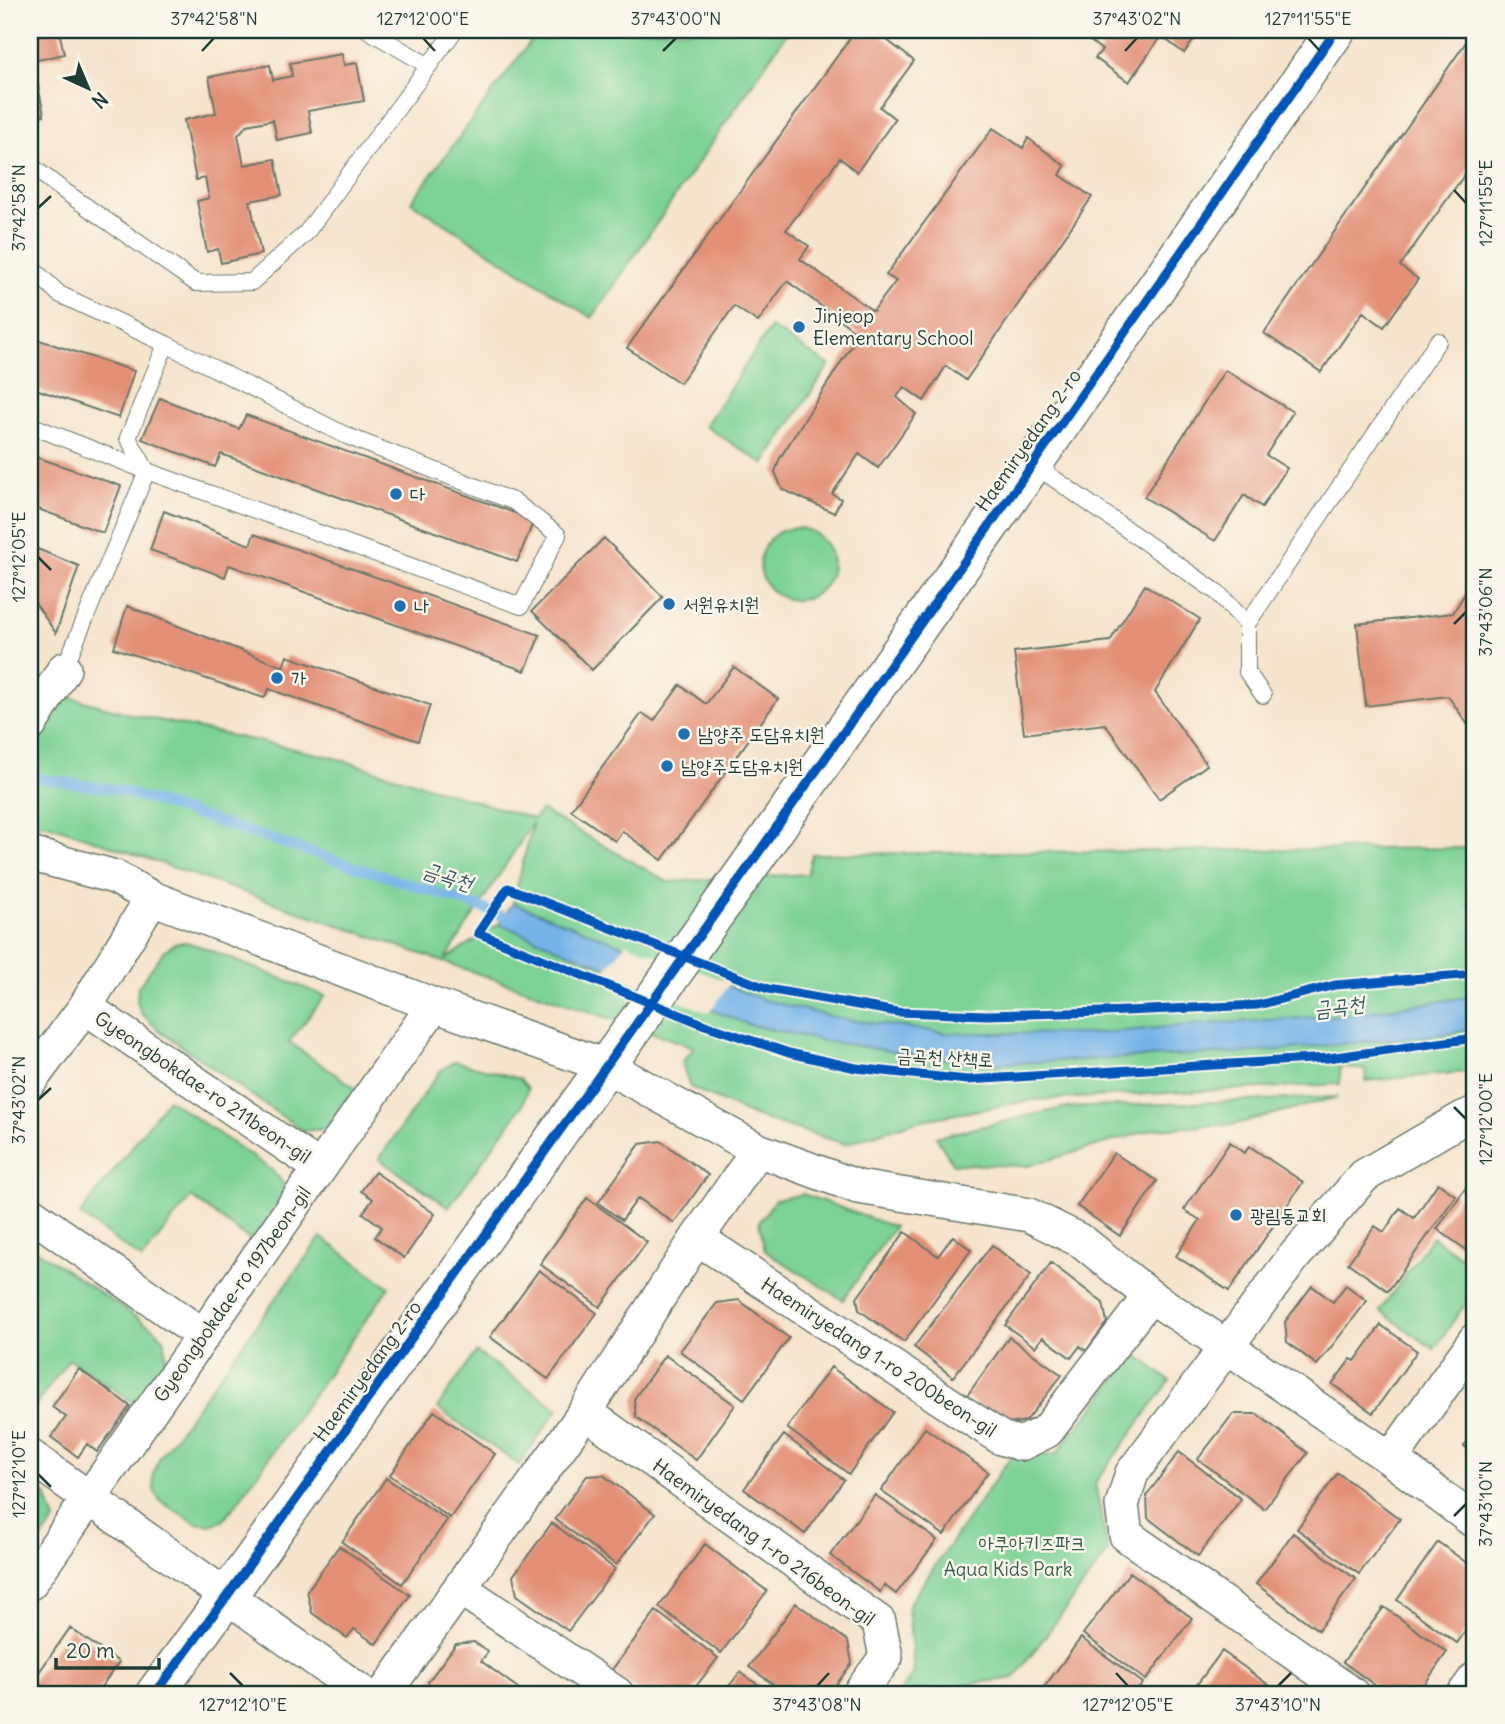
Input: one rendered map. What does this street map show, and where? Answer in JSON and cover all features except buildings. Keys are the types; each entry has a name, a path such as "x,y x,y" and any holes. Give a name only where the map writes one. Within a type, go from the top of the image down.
{"street":[{"name":"Haemiryedang 2-ro","path":"155,1694 747,869 1336,30"},
{"path":"30,725 64,669"},
{"path":"30,854 115,877 152,898 434,1005 606,1066 758,1150 858,1186 1029,1214 1083,1242 1150,1296 1391,1459 1475,1522"},
{"name":"Gyeongbokdae-ro 211beon-gil","path":"30,1081 85,1007 152,898"},
{"name":"Gyeongbokdae-ro 197beon-gil","path":"30,1583 434,1005"},
{"name":"Gyeongbokdae-ro 211beon-gil","path":"85,1007 320,1168"},
{"path":"1352,1694 1126,1535 1122,1505 1132,1473 1293,1258 1364,1176 1475,1113"},
{"path":"383,1694 585,1412 697,1238 758,1150"},
{"path":"30,1213 202,1335"},
{"name":"Haemiryedang 1-ro 200beon-gil","path":"697,1238 1001,1438 1021,1444 1047,1431 1150,1296"},
{"path":"1391,1459 1475,1339"},
{"name":"Haemiryedang 1-ro 216beon-gil","path":"585,1412 879,1622 886,1657 859,1694"},
{"path":"30,1456 364,1694"},
{"path":"460,1588 617,1694"},
{"path":"1464,1694 1475,1679"}],"lane":[{"path":"368,30 429,66"},
{"path":"30,165 196,283 252,282 306,233 455,30"},
{"path":"30,267 59,294 166,344 347,436 515,502 558,535 521,606 147,471 30,425"},
{"path":"1263,695 1247,672 1247,624 1438,341"},
{"path":"147,471 128,438 166,344"},
{"path":"1033,464 1218,593 1247,624"},
{"path":"64,669 147,471"}],"green space":[{"path":"539,30 789,30 592,318 411,202"},
{"path":"771,327 829,365 764,464 705,426"},
{"path":"803,528 822,538 830,550 830,578 822,590 810,598 789,600 770,590 762,578 760,557 770,538 782,530"},
{"path":"30,686 130,714 332,757 534,819 541,810 668,882 807,874 812,854 1475,848 1475,900 1466,904 1475,904 1475,1071 1366,1081 1365,1070 1340,1066 1340,1084 1034,1100 917,1121 845,1144 754,1116 690,1087 682,1063 694,1047 48,824 30,824","holes":["533,822 513,903 499,924 445,960"]},
{"path":"186,942 325,996 289,1042 358,1090 327,1129 303,1131 160,1031 141,1013 137,1002 138,987 164,951 175,943"},
{"path":"455,1061 520,1079 528,1088 522,1106 449,1207 379,1159 440,1071"},
{"path":"1338,1097 1236,1124 1154,1129 1028,1166 953,1164 936,1137 1063,1108"},
{"path":"168,1099 273,1171 283,1183 283,1199 254,1243 191,1197 142,1259 80,1215"},
{"path":"803,1194 894,1227 843,1300 765,1251 759,1222 775,1200"},
{"path":"321,1237 389,1287 223,1521 210,1525 196,1523 160,1501 154,1490 153,1474 160,1457"},
{"path":"1432,1237 1475,1267 1475,1290 1434,1349 1380,1311"},
{"path":"30,1246 157,1331 165,1340 166,1365 136,1404 69,1359 30,1413"},
{"path":"476,1352 558,1409 519,1465 437,1408"},
{"name":"아쿠아키즈파크","path":"1136,1354 1170,1381 1095,1483 1108,1552 1014,1678 961,1685 954,1694 898,1694 914,1673 908,1605 1012,1455 1056,1454"},
{"path":"30,1484 46,1495 55,1521 30,1554"}],"water":[{"name":"금곡천","path":"513,903 764,1000 842,1019 947,1033 1091,1034 1346,1015 1475,996 1475,1029 1258,1052 991,1064 927,1057 820,1040 747,1024 499,924"}],"pier":[{"path":"626,943 730,983 709,1013 605,971"}],"waterway":[{"name":"금곡천","path":"30,777 119,790 516,921"}],"cycle path":[{"path":"155,1694 747,869 1336,30"},
{"name":"금곡천 산책로","path":"1475,974 1335,985 1258,1005 987,1015 897,1012 768,989 508,888 478,933 705,1025 789,1053 856,1068 967,1080 1328,1058 1475,1038"}],"place":[{"name":"Jinjeop Elementary School","path":"799,327"},
{"name":"다","path":"396,494"},
{"name":"서원유치원","path":"669,604"},
{"name":"나","path":"400,606"},
{"name":"가","path":"277,678"},
{"name":"남양주 도담유치원","path":"684,734"},
{"name":"남양주도담유치원","path":"667,766"},
{"name":"광림동교회","path":"1236,1215"}],"park label":[{"name":"Aqua Kids Park","path":"1008,1569"}]}
